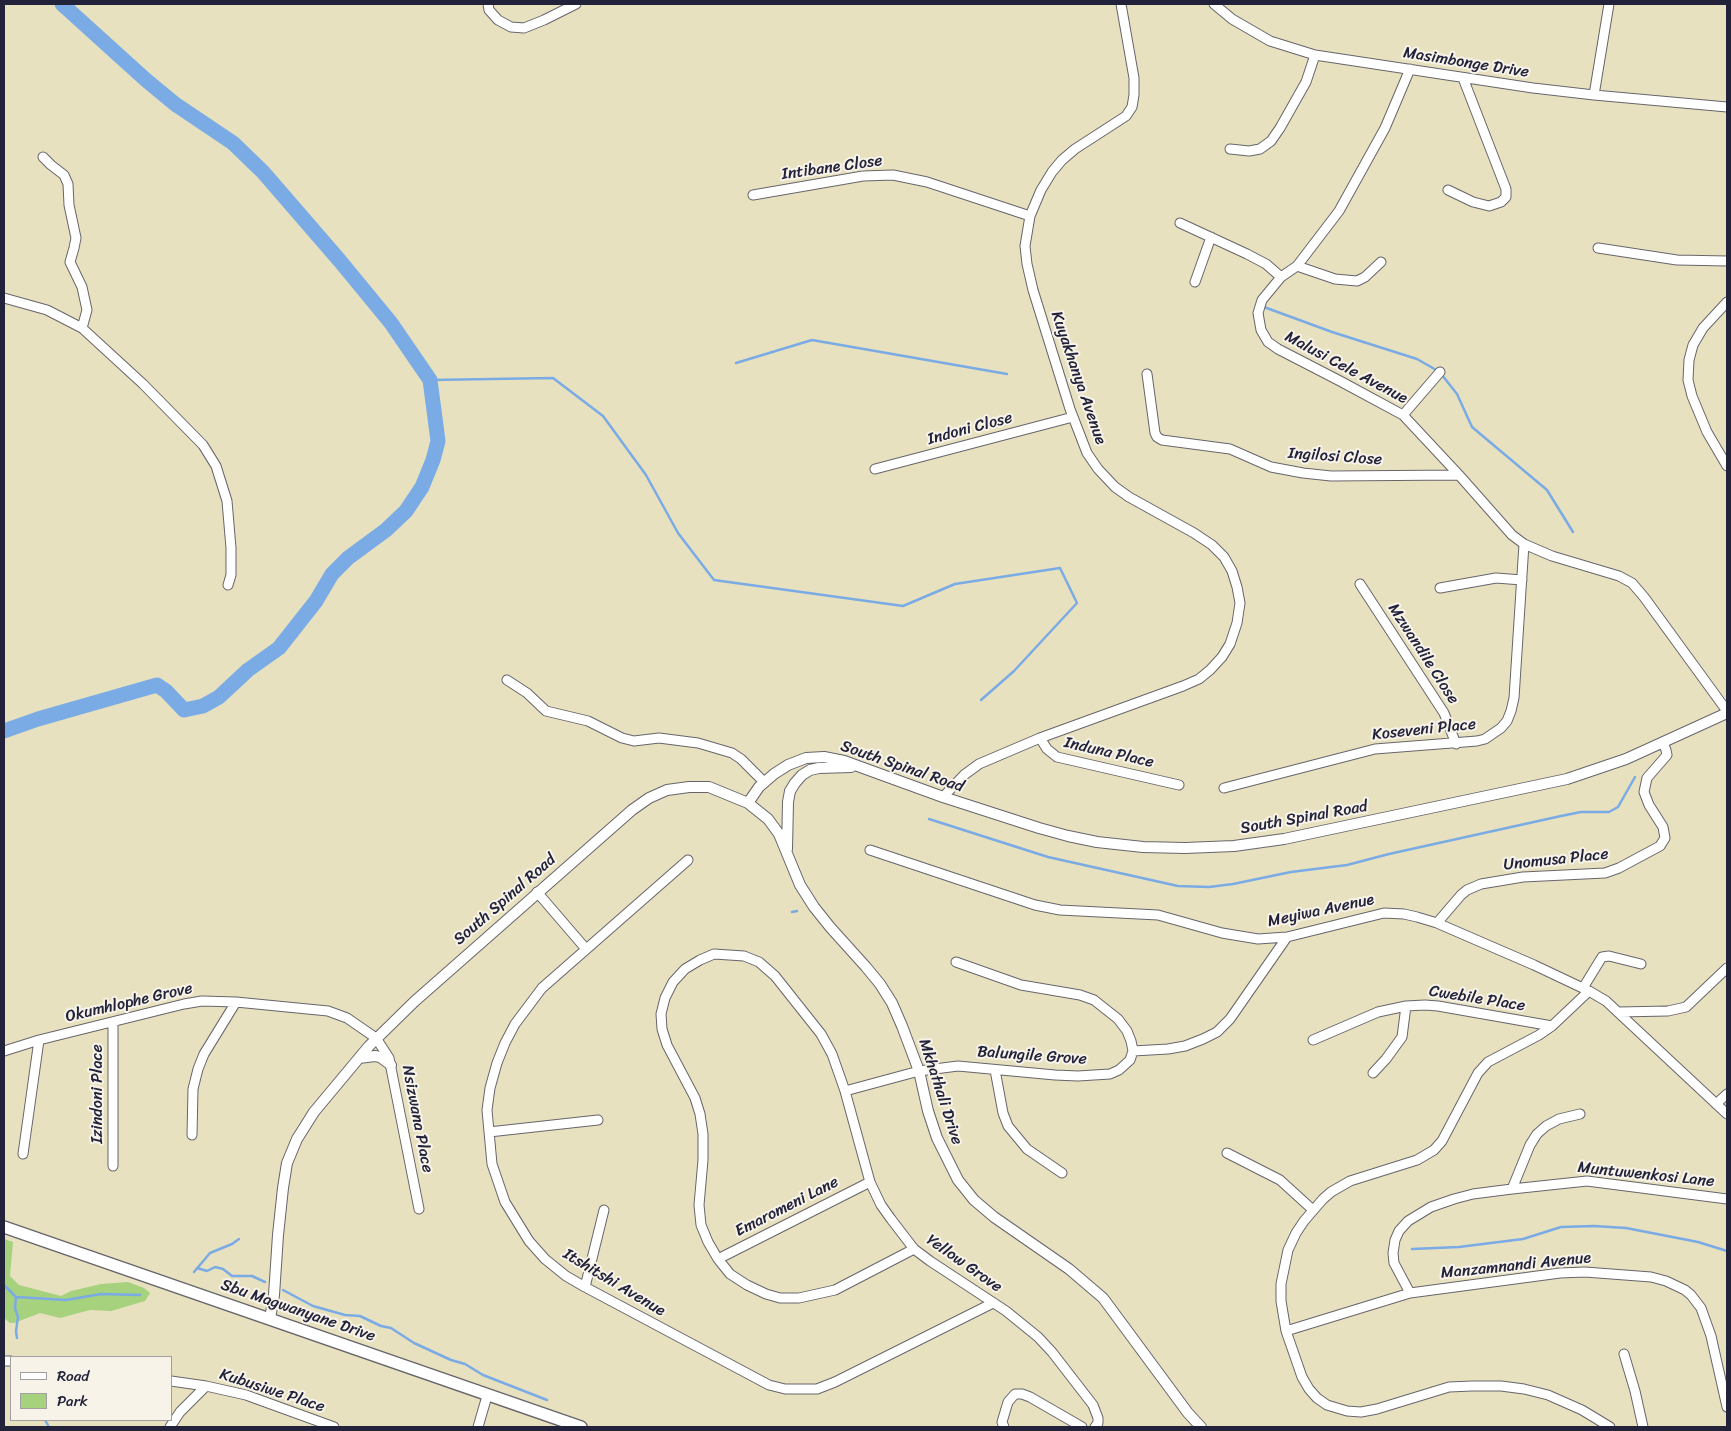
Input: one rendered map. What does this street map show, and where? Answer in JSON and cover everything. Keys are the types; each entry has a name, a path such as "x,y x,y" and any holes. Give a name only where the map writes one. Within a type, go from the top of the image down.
{"main road":[{"name":"Sbu Magwanyane Drive","path":"4,1227 581,1427"}],"street":[{"path":"488,4 498,20 511,27 524,28 576,4"},
{"name":"Kuyakhanya Avenue","path":"943,798 964,775 980,764 1040,738 1199,679 1218,661 1230,644 1237,623 1240,603 1237,587 1232,570 1224,557 1212,544 1115,487 1098,469 1087,453 1073,417 1026,264 1025,246 1030,216 1040,190 1062,160 1090,138 1126,116 1132,107 1134,78 1122,4"},
{"name":"Masimbonge Drive","path":"1214,4 1232,19 1270,41 1315,54 1463,78 1594,95 1727,107"},
{"path":"1594,95 1609,4"},
{"path":"1230,149 1249,151 1260,149 1270,141 1280,128 1306,82 1315,54"},
{"name":"Malusi Cele Avenue","path":"1410,69 1384,130 1349,196 1297,266 1281,277 1265,294 1260,306 1258,321 1261,330 1268,342 1278,349 1403,415 1507,529 1524,544 1552,556 1620,576 1632,583 1727,712"},
{"path":"1448,190 1473,202 1489,206 1502,202 1506,197 1506,189 1463,78"},
{"path":"43,157 64,175 68,184 70,212 76,238 70,262 82,287 87,310 82,328"},
{"name":"Intibane Close","path":"753,196 863,176 893,175 927,182 1030,216"},
{"path":"1180,223 1266,264 1281,277"},
{"path":"1194,282 1211,237"},
{"path":"1598,248 1677,260 1727,261"},
{"path":"1297,266 1335,279 1358,281 1381,262"},
{"path":"4,298 47,310 82,328 168,408 203,445 216,466 227,501 230,525 231,568 228,585"},
{"path":"1727,302 1703,328 1693,345 1689,360 1688,380 1692,396 1707,432 1727,466"},
{"path":"1403,415 1440,372"},
{"name":"Ingilosi Close","path":"1147,374 1155,434 1162,440 1230,449 1270,467 1303,473 1348,476 1459,475"},
{"name":"Indoni Close","path":"875,469 1073,417"},
{"name":"Koseveni Place","path":"1224,788 1375,749 1456,744 1477,741 1492,735 1507,721 1512,711 1524,544"},
{"path":"1440,588 1496,578 1522,580"},
{"name":"Mzwandile Close","path":"1360,584 1444,713 1456,744"},
{"path":"507,680 528,693 546,711 588,721 622,738 634,741 659,738 698,743 732,753 745,762 764,782"},
{"name":"South Spinal Road","path":"270,1319 274,1295 283,1188 288,1163 297,1139 314,1112 376,1038 415,1000 632,810 649,798 667,790 688,786 709,787 748,803 764,782 788,765 806,758 824,757 859,767 943,798 1039,828 1097,842 1143,847 1234,846 1284,839 1567,779 1626,759 1727,712"},
{"name":"Induna Place","path":"1040,738 1047,749 1057,757 1179,784"},
{"name":"Unomusa Place","path":"1436,924 1461,895 1481,884 1523,877 1604,873 1619,868 1660,846 1666,838 1663,827 1649,805 1644,792 1647,778 1666,755 1663,743"},
{"path":"788,855 788,802 790,791 795,783 810,770 859,767"},
{"name":"Mkhathali Drive","path":"748,803 768,819 779,834 800,885 814,907 880,984 892,1003 919,1071 928,1111 937,1138 958,1180 974,1200 994,1217 1069,1269 1103,1298 1188,1413 1201,1427"},
{"name":"Meyiwa Avenue","path":"870,850 1044,907 1086,912 1145,913 1241,937 1258,939 1287,937 1384,913 1404,914 1436,924 1534,964 1606,1001 1727,1114"},
{"name":"Itshitshi Avenue","path":"688,860 542,988 515,1024 497,1063 490,1088 487,1110 492,1164 505,1202 529,1241 545,1259 585,1288 769,1385 784,1389 817,1389 835,1382 993,1302"},
{"path":"537,892 586,949"},
{"path":"956,962 1021,985 1080,994 1094,1000 1108,1010 1127,1031 1132,1041 1133,1051 1168,1049 1185,1046 1217,1032 1230,1019 1287,937"},
{"name":"Yellow Grove","path":"914,1249 835,1290 799,1298 773,1296 747,1285 730,1274 708,1242 701,1225 699,1205 703,1134 700,1114 695,1098 667,1045 662,1028 661,1014 665,998 673,982 685,969 714,954 744,956 759,962 775,976 821,1034 832,1054 846,1091 870,1182 881,1205 914,1249 993,1302 1024,1324 1038,1337 1052,1352 1097,1412 1098,1423 1095,1427"},
{"path":"1610,1427 1582,1410 1548,1395 1500,1386 1449,1388 1361,1412 1336,1408 1317,1398 1309,1389 1297,1366 1286,1331 1281,1301 1284,1266 1288,1250 1296,1233 1313,1210 1331,1192 1350,1181 1401,1166 1434,1150 1442,1141 1478,1073 1488,1062 1552,1026 1586,990 1602,957 1609,956 1641,964"},
{"path":"1619,1012 1668,1012 1686,1007 1727,968"},
{"name":"Okumhlophe Grove","path":"4,1051 39,1040 184,1004 209,1001 328,1011 347,1018 376,1038"},
{"path":"192,1135 193,1089 198,1070 204,1054 236,1002"},
{"path":"1373,1073 1386,1059 1402,1036 1406,1006"},
{"name":"Cwebile Place","path":"1313,1040 1378,1012 1406,1006 1438,1006 1552,1026"},
{"name":"Izindoni Place","path":"113,1022 113,1166"},
{"name":"Nsizwana Place","path":"376,1038 382,1044 391,1065 419,1209"},
{"path":"23,1154 39,1040"},
{"name":"Balungile Grove","path":"919,1071 958,1066 1055,1075 1110,1074 1126,1065 1133,1051"},
{"path":"359,1058 380,1057 391,1065"},
{"path":"995,1070 1003,1112 1008,1126 1027,1149 1062,1173"},
{"path":"846,1091 919,1071"},
{"path":"1716,1104 1727,1094"},
{"path":"1512,1188 1530,1145 1537,1134 1546,1126 1559,1119 1580,1114"},
{"path":"489,1132 598,1120"},
{"path":"1227,1153 1280,1180 1313,1210"},
{"name":"Muntuwenkosi Lane","path":"1410,1293 1397,1272 1393,1253 1399,1231 1408,1222 1432,1207 1473,1194 1512,1188 1587,1181 1727,1199"},
{"name":"Emaromeni Lane","path":"718,1258 870,1182"},
{"path":"585,1288 604,1210"},
{"name":"Manzamnandi Avenue","path":"1286,1331 1410,1293 1560,1273 1617,1273 1666,1281 1685,1290 1701,1308 1710,1336 1727,1407"},
{"path":"1624,1354 1635,1390 1643,1427"},
{"name":"Kubusiwe Place","path":"172,1381 246,1395 334,1427"},
{"path":"170,1427 180,1412 206,1386"},
{"path":"1004,1427 1002,1422 1008,1402 1015,1394 1030,1396 1082,1427"},
{"path":"478,1427 488,1396"}],"green space":[{"path":"4,1239 13,1242 10,1276 19,1285 61,1296 71,1291 101,1284 128,1282 144,1288 150,1293 145,1301 111,1311 90,1310 60,1318 40,1313 10,1323 4,1318"}],"waterway":[{"path":"4,731 38,719 157,685 166,691 184,710 203,706 219,697 248,670 279,648 316,601 332,574 348,558 386,530 406,511 422,487 433,460 438,441 430,380 391,323 340,261 263,172 233,143 175,104 62,4"},
{"path":"1264,307 1332,332 1417,359 1438,371"},
{"path":"736,363 812,340 1007,374"},
{"path":"1442,375 1457,394 1472,427 1547,490 1573,532"},
{"path":"430,380 553,378 603,416 646,475 678,533 714,580 903,606 955,584 1060,568 1077,603 1014,671 981,700"},
{"path":"929,819 1048,857 1178,886 1209,887 1291,872 1347,865 1581,812 1609,812 1618,807 1635,777"},
{"path":"792,912 797,911"},
{"path":"1412,1249 1459,1247 1523,1239 1561,1227 1594,1226 1626,1228 1698,1242 1727,1251"},
{"path":"194,1272 210,1253 239,1239"},
{"path":"197,1268 207,1271 215,1267 223,1269 232,1276 252,1276 265,1282"},
{"path":"4,1285 16,1297 66,1300 101,1294 140,1295"},
{"path":"283,1290 313,1306 345,1315 360,1316 381,1326 391,1328 414,1343 451,1360 465,1364 483,1375 547,1400"},
{"path":"16,1297 15,1308 18,1317 17,1338"},
{"path":"46,1421 49,1427"}]}
